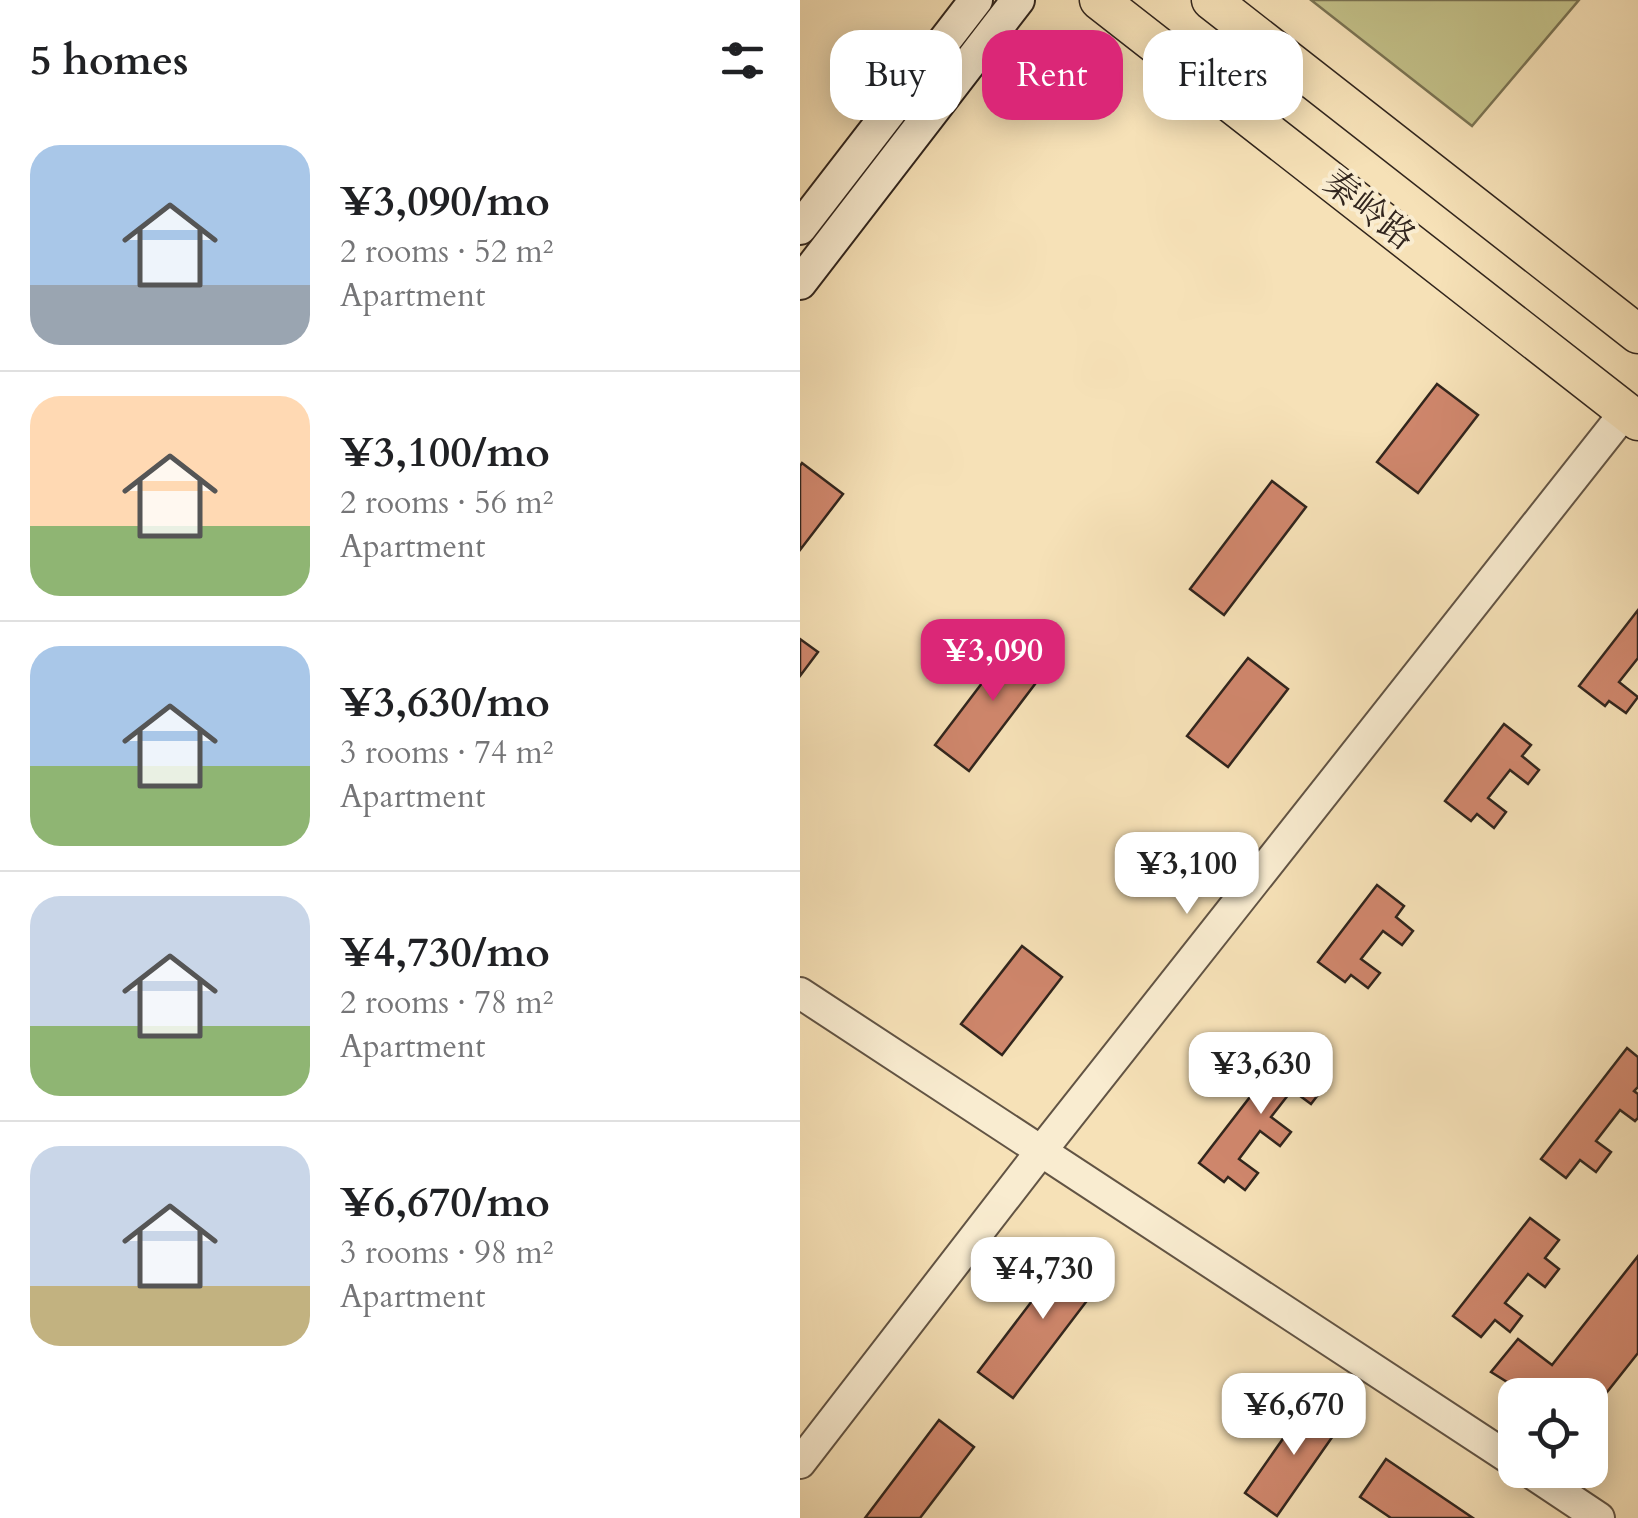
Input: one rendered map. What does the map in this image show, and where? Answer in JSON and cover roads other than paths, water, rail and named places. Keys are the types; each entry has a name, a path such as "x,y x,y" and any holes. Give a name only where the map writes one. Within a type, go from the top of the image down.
{"main road":[{"path":"800,228 976,0"},
{"path":"800,284 1018,0"},
{"name":"秦岭路","path":"1099,0 1632,416"},
{"name":"秦岭路","path":"1211,0 1638,334"}],"street":[{"path":"800,1463 1042,1150 1632,416"},
{"path":"800,993 1498,1451"},
{"path":"1554,1488 1600,1518"}]}
